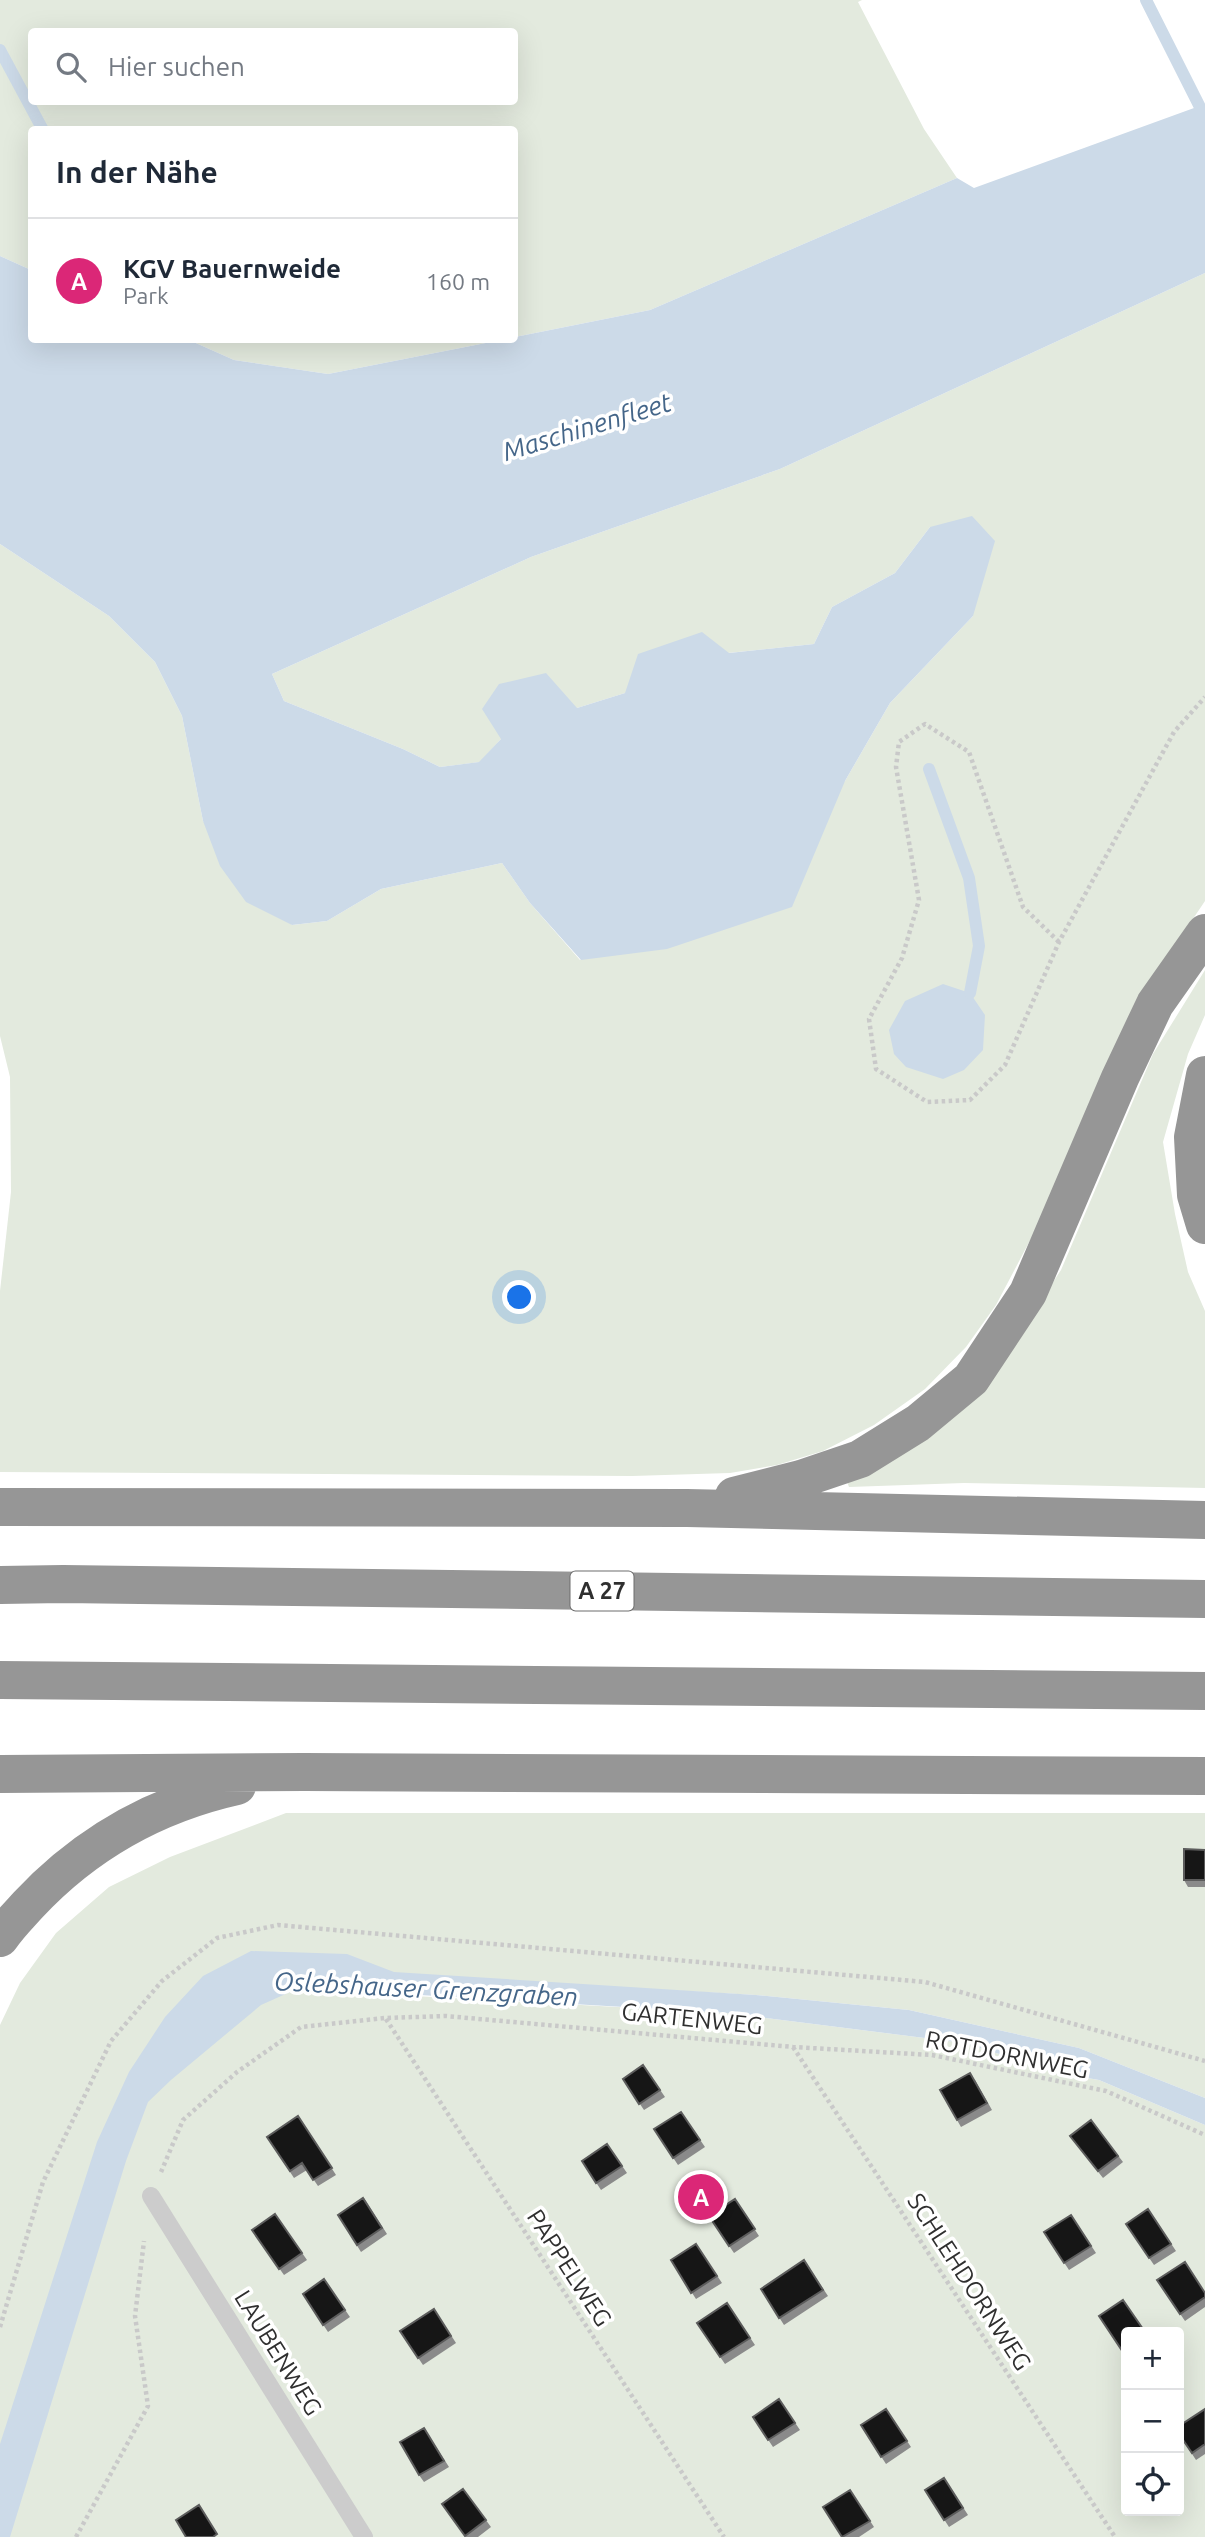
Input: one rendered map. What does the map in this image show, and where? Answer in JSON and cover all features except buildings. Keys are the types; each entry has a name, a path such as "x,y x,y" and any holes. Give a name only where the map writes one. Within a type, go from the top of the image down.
{"highway":[{"path":"687,1508 801,1479 860,1459 918,1423 971,1379 1028,1293 1120,1078 1155,1004 1205,933"},
{"path":"1205,1075 1193,1137 1196,1195 1205,1225"},
{"path":"0,1507 687,1508 1205,1520"},
{"name":"A 27","path":"0,1585 1205,1599"},
{"path":"0,1680 1205,1691"},
{"path":"0,1774 304,1772 1205,1776"},
{"path":"0,1938 48,1883 97,1844 156,1812 206,1793 304,1772"}],"lane":[{"name":"LAUBENWEG","path":"151,2196 364,2537"}],"path":[{"path":"1059,942 1023,907 969,752 925,724 900,742 896,767 919,900 902,958 869,1019 876,1069 927,1102 970,1100 1005,1065 1059,942 1174,732 1205,697"},
{"path":"0,2327 43,2182 111,2041 162,1981 217,1938 278,1925 925,1982 1205,2061"},
{"name":"GARTENWEG","path":"76,2537 148,2406 135,2316 151,2196 183,2120 237,2072 301,2027 386,2018 446,2016 793,2047"},
{"name":"PAPPELWEG","path":"386,2018 724,2537"},
{"name":"ROTDORNWEG","path":"793,2047 932,2055 1106,2091 1205,2135"},
{"name":"SCHLEHDORNWEG","path":"793,2047 1115,2537"}],"shaded area":[{"path":"0,0 862,0 858,2 924,129 957,178 650,310 518,336 518,126 28,126 28,269 0,256"},
{"path":"1205,273 1205,901 1139,999 1037,1227 996,1305 966,1347 925,1389 874,1425 823,1451 777,1465 730,1473 632,1476 0,1472 0,1291 11,1192 10,1077 0,1036 0,544 109,616 155,662 182,716 203,821 292,925 327,921 381,889 502,863 530,903 580,960 845,781 890,703 973,616 930,527 895,573 832,607 814,644 728,653 501,739 480,762 440,767 403,749 284,701 272,674 531,557 780,469"},
{"path":"196,343 486,343 328,374 234,360"},
{"path":"1205,970 1205,1015 1188,1054 1163,1142 1188,1272 1205,1311 1205,1488 964,1483 849,1487 846,1479 982,1390 1061,1270 1153,1054"},
{"path":"286,1813 1205,1813 1205,2098 1079,2048 909,2010 756,1995 594,1986 378,1994 727,2013 964,2043 1064,2074 1099,2080 1205,2125 1205,2537 0,2537 0,2025 20,1983 56,1933 109,1887 170,1857"}],"water":[{"name":"Maschinenfleet","path":"1205,104 1205,273 780,469 531,557 272,674 284,701 403,749 440,767 479,762 501,739 482,709 499,684 546,673 577,708 625,693 638,654 702,632 729,653 814,644 832,607 895,573 930,527 972,516 995,541 973,616 890,703 845,781 792,907 667,949 581,960 530,903 502,863 381,889 327,921 292,925 246,902 220,866 203,821 182,716 155,662 109,616 0,544 0,256 28,269 28,343 196,343 234,360 328,374 486,343 518,343 518,336 650,310 957,178 974,188"},
{"path":"943,984 970,993 985,1015 983,1050 964,1070 943,1079 906,1067 894,1054 889,1030 905,1001"},
{"name":"Oslebshauser Grenzgraben","path":"251,1951 347,1954 394,1972 756,1995 909,2010 1079,2048 1205,2098 1205,2125 1099,2080 1064,2074 964,2043 727,2013 299,1988 261,2005 148,2102 126,2161 10,2537 0,2537 0,2444 97,2142 129,2072 165,2017 203,1976"}],"waterway":[{"path":"1146,0 1205,117"},
{"path":"0,50 28,102"},
{"path":"30,105 41,126"},
{"path":"929,769 969,878 979,946 970,993"}],"place":[{"name":"KGV Bauernweide","path":"701,2197"}]}
